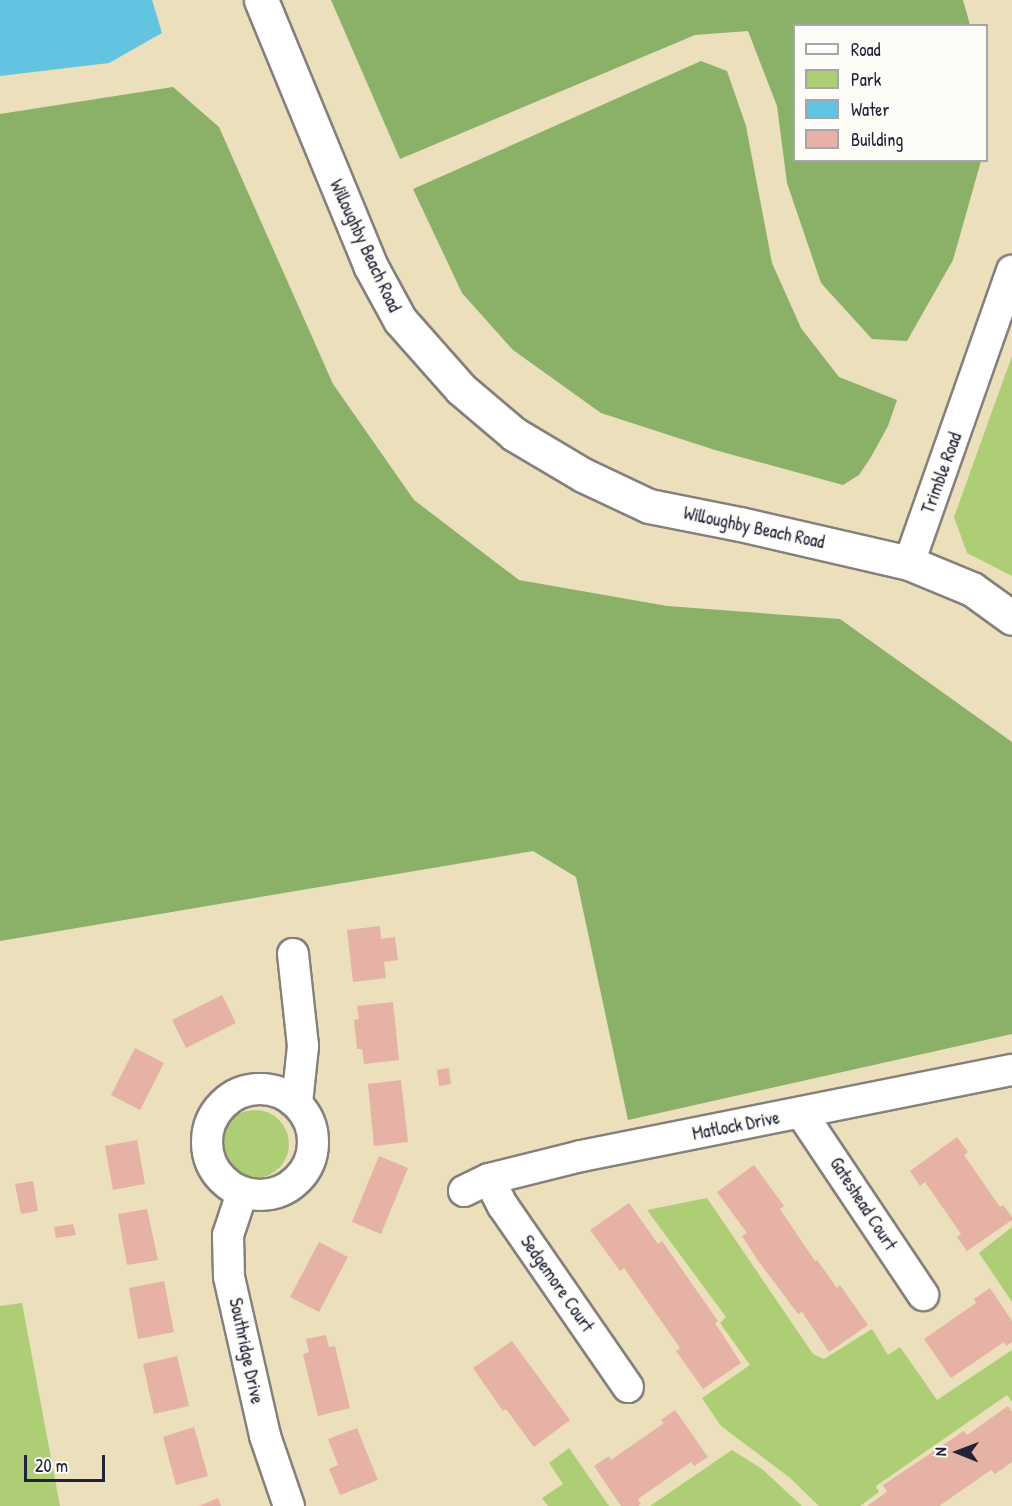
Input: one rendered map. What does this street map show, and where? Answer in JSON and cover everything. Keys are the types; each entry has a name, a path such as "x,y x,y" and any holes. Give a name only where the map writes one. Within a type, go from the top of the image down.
{"street":[{"name":"Willoughby Beach Road","path":"261,0 370,265 399,320 461,388 513,434 583,476 648,506 740,524 909,563"},
{"name":"Trimble Road","path":"909,563 1012,271"},
{"path":"909,563 972,589 1012,618"},
{"path":"293,954 303,1046 297,1103"},
{"name":"Matlock Drive","path":"477,1185 581,1156 802,1114 1012,1070"},
{"path":"259,1088 279,1092 297,1103 309,1120 314,1140 311,1161 300,1179 283,1191 262,1196 242,1193 224,1182 212,1165 207,1144 210,1124 221,1106 238,1093 259,1088"},
{"name":"Gateshead Court","path":"802,1114 923,1295"},
{"name":"Sedgemore Court","path":"477,1185 503,1206 628,1387"},
{"name":"Southridge Drive","path":"242,1193 228,1235 230,1277 265,1436 289,1506"}],"green space":[{"path":"331,0 963,0 970,24 793,24 793,162 981,162 953,260 907,341 872,339 821,283 787,183 777,106 748,31 695,35 400,159"},
{"path":"701,61 727,71 746,126 772,263 801,328 839,377 897,400 888,426 871,457 859,475 843,485 715,450 601,413 513,350 462,293 413,189"},
{"path":"173,87 219,127 333,384 414,500 519,580 667,606 840,619 1012,742 1012,1034 628,1120 576,877 533,851 0,941 0,114"},
{"path":"1012,356 1012,576 967,553 954,517"},
{"path":"255,1110 268,1113 279,1120 286,1131 289,1144 286,1157 279,1168 268,1175 255,1178 242,1175 231,1168 224,1157 221,1144 224,1131 231,1120 242,1113"},
{"path":"707,1198 813,1354 824,1359 872,1329 888,1355 900,1347 937,1400 1012,1350 1012,1402 1007,1395 876,1486 879,1492 860,1506 819,1506 789,1477 721,1426 702,1398 750,1365 720,1323 726,1317 647,1210"},
{"path":"1012,1227 1012,1302 979,1253"},
{"path":"22,1303 60,1506 0,1506 0,1306"},
{"path":"569,1448 609,1506 548,1506 542,1498 563,1484 549,1463"},
{"path":"732,1450 762,1469 802,1506 650,1506"}],"water":[{"path":"0,0 152,0 162,33 109,63 0,76"}],"building":[{"path":"380,926 381,939 395,937 398,960 384,962 386,978 353,982 347,930"},
{"path":"222,995 236,1023 186,1048 172,1020"},
{"path":"393,1002 399,1060 364,1064 362,1049 357,1049 354,1020 359,1019 357,1006"},
{"path":"135,1048 164,1063 140,1110 111,1095"},
{"path":"449,1068 451,1084 439,1086 437,1070"},
{"path":"401,1080 408,1142 374,1146 368,1084"},
{"path":"957,1137 968,1152 964,1155 1000,1207 1003,1205 1012,1217 1012,1220 967,1251 957,1237 961,1234 925,1182 920,1186 910,1171"},
{"path":"137,1140 145,1184 113,1190 105,1146"},
{"path":"379,1156 408,1168 381,1234 352,1222"},
{"path":"754,1165 784,1206 780,1209 815,1261 817,1260 837,1288 840,1285 868,1325 829,1352 802,1312 798,1314 759,1262 742,1236 747,1233 717,1192"},
{"path":"33,1181 38,1211 21,1214 15,1184"},
{"path":"629,1203 658,1244 662,1241 718,1321 715,1323 741,1363 703,1389 676,1351 680,1348 624,1268 620,1271 590,1230"},
{"path":"147,1209 158,1260 127,1265 118,1214"},
{"path":"73,1224 76,1235 56,1238 54,1227"},
{"path":"319,1242 348,1257 319,1312 290,1297"},
{"path":"164,1281 174,1332 138,1339 129,1288"},
{"path":"990,1288 1012,1321 1012,1342 1006,1346 1004,1342 951,1378 924,1339 976,1303 974,1299"},
{"path":"326,1335 329,1347 335,1346 350,1408 318,1416 303,1354 309,1352 306,1339"},
{"path":"512,1341 570,1420 534,1447 506,1409 503,1411 473,1368"},
{"path":"177,1356 189,1406 154,1414 143,1364"},
{"path":"1008,1406 1012,1412 1012,1462 995,1474 991,1470 939,1506 867,1506 887,1492 883,1485 964,1431 967,1435"},
{"path":"675,1410 708,1457 694,1466 691,1462 638,1499 641,1504 638,1506 621,1506 594,1466 609,1456 611,1460 664,1423 661,1420"},
{"path":"194,1427 208,1476 176,1485 163,1437"},
{"path":"357,1428 378,1480 340,1495 329,1469 338,1465 328,1439"},
{"path":"218,1498 221,1506 199,1506"}]}
